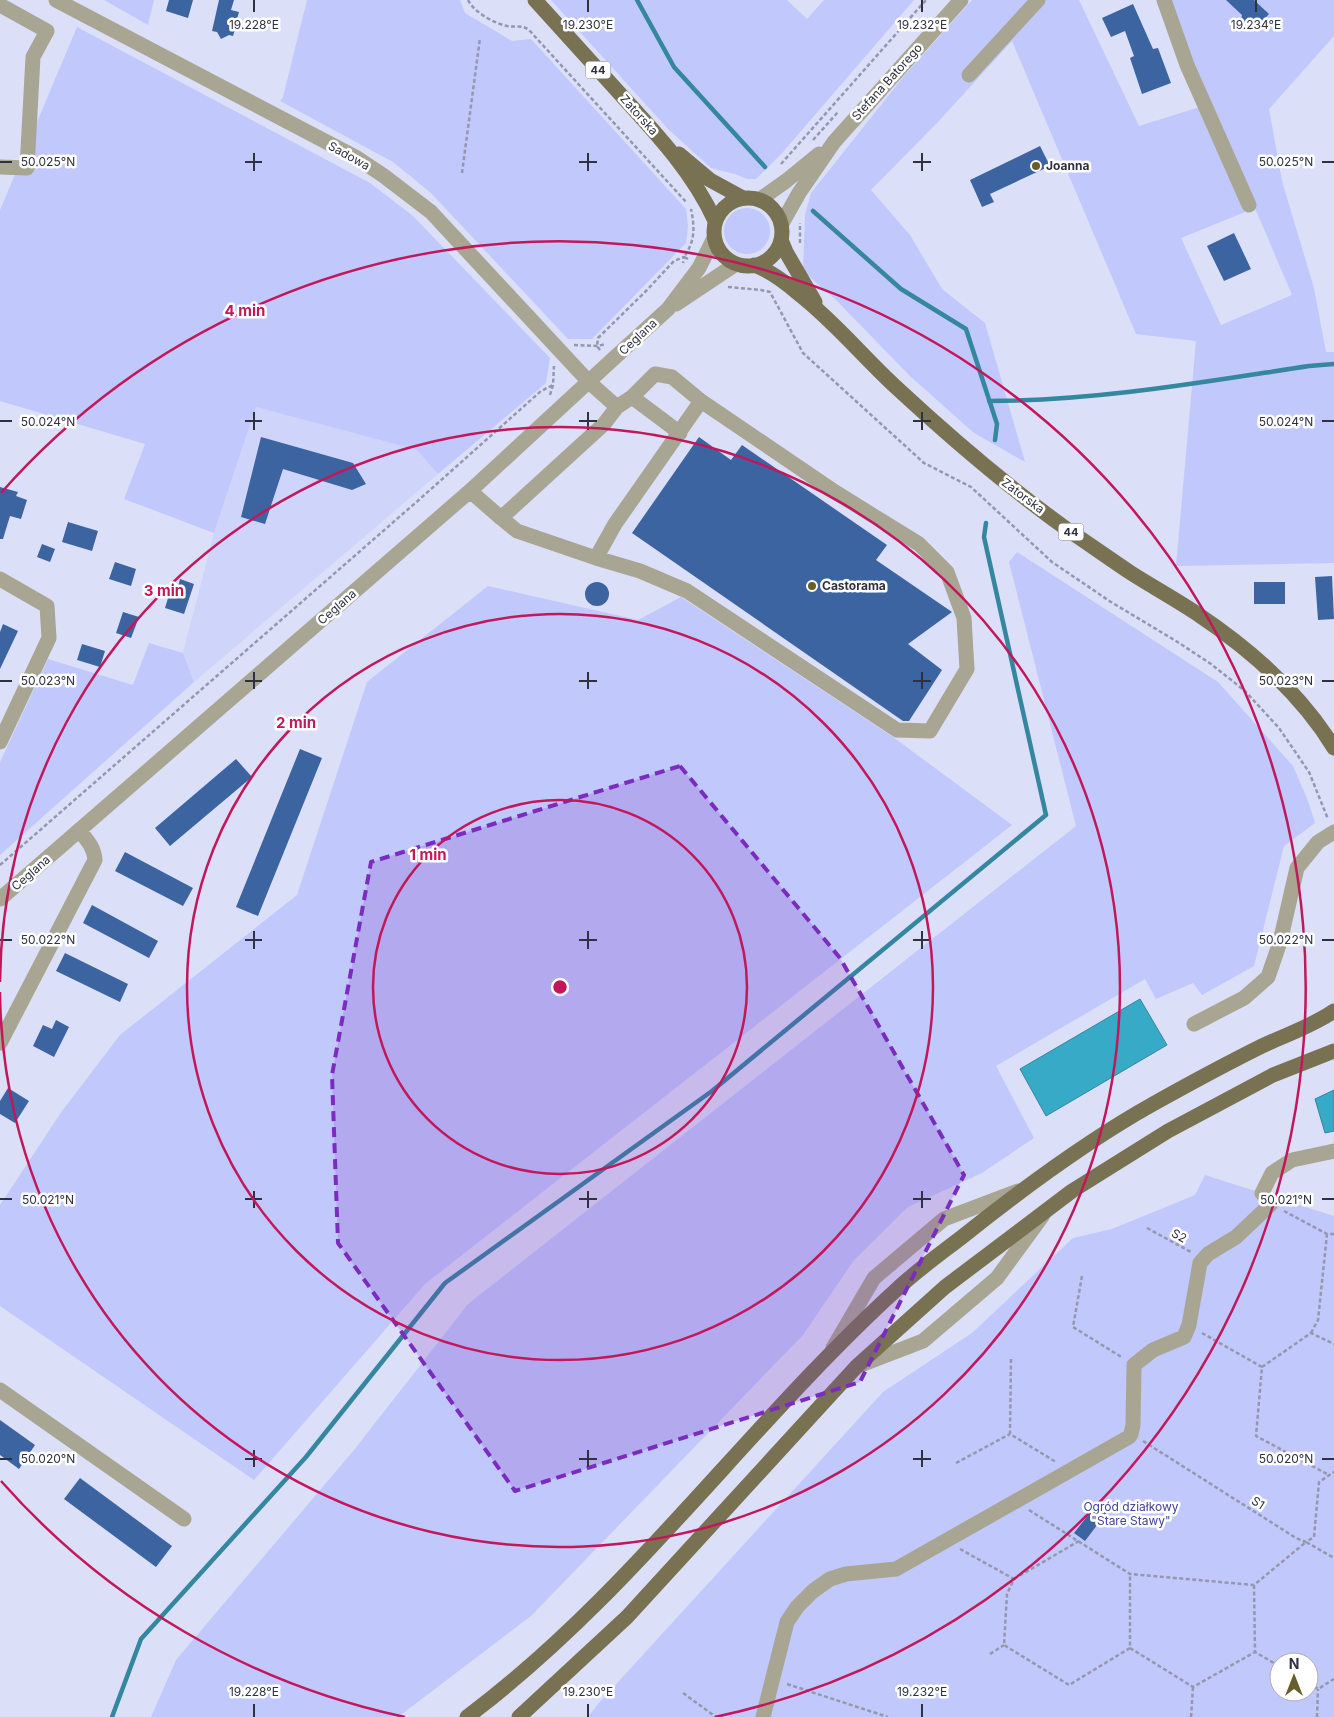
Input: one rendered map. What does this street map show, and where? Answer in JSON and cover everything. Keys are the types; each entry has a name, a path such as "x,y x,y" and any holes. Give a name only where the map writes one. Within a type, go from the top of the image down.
{"main road":[{"name":"Zatorska","path":"535,0 662,140 708,206 715,221"},
{"name":"Zatorska","path":"662,140 710,180 743,198"},
{"name":"44","path":"743,198 760,200 769,206 777,214 781,232"},
{"path":"736,264 722,254 714,238 715,221 719,213 726,206 743,198"},
{"name":"Zatorska","path":"781,232 786,252 819,310"},
{"path":"754,265 763,262 777,249 781,232"},
{"name":"44","path":"736,264 754,265"},
{"name":"Zatorska","path":"754,265 767,270 819,310 879,372 999,478 1131,573 1197,614 1247,650 1290,689 1333,743"},
{"path":"467,1717 501,1691 598,1602 725,1468 829,1354 897,1288 1020,1191 1151,1105 1257,1049 1334,1012"},
{"path":"519,1717 627,1617 857,1366 946,1288 1072,1191 1168,1130 1273,1074 1334,1050"}],"street":[{"name":"Sadowa","path":"56,0 357,158 384,176 431,212 589,382 617,407"},
{"name":"Stefana Batorego","path":"781,232 799,193 834,142 961,0"},
{"path":"969,75 1038,0"},
{"path":"1164,0 1187,65 1249,205"},
{"path":"0,5 47,30 32,57 27,168 0,167"},
{"name":"Stefana Batorego","path":"760,200 834,142"},
{"name":"Ceglana","path":"668,309 699,268 714,238"},
{"name":"Ceglana","path":"0,899 470,491 668,309 736,264"},
{"path":"470,491 501,518 517,531 640,571 687,591 897,730 930,731 967,669 964,618 947,572 919,544 835,492 701,401 672,377 654,374 632,397 617,407 604,424 501,518"},
{"path":"632,397 680,433"},
{"path":"596,558 615,524 701,401"},
{"path":"0,579 47,606 49,638 0,742"},
{"path":"0,1042 94,860 94,852 80,830"},
{"path":"1194,1024 1244,998 1268,977 1280,942 1297,868 1318,842 1333,833"},
{"path":"764,1717 787,1622 797,1607 813,1591 830,1579 846,1574 896,1569 1129,1437 1131,1434 1134,1365 1153,1350 1184,1337 1190,1325 1200,1263 1208,1254 1236,1237 1266,1199 1272,1173 1292,1160 1334,1151"},
{"path":"829,1354 874,1278 944,1219 1020,1191"},
{"path":"857,1366 923,1341 997,1278 1046,1211"},
{"path":"0,1390 184,1519"}],"path":[{"path":"468,0 472,8 490,18 507,26 524,26 529,30 686,201 691,208 693,218 693,238 691,246 684,257 683,267"},
{"path":"779,165 926,0"},
{"path":"462,173 480,38"},
{"path":"684,257 689,260"},
{"path":"596,346 598,338 674,261 684,257"},
{"path":"728,287 770,292 803,353 924,463 971,486 1052,562 1111,602 1211,664 1245,691 1279,728 1309,772 1322,800 1333,833"},
{"path":"568,346 607,344"},
{"path":"596,346 612,360"},
{"path":"0,865 421,498 541,390 553,385 554,359"},
{"path":"1266,1199 1327,1234 1334,1234"},
{"name":"S2","path":"1147,1228 1204,1259"},
{"path":"1262,1367 1311,1333 1318,1320 1327,1234"},
{"path":"1082,1276 1073,1327 1134,1365"},
{"path":"1190,1325 1262,1367"},
{"path":"1311,1333 1334,1344"},
{"path":"1010,1434 1011,1359"},
{"path":"1262,1367 1256,1436 1329,1475"},
{"path":"956,1463 1010,1434"},
{"path":"1010,1434 1070,1470"},
{"name":"S1","path":"1131,1434 1288,1533 1334,1558"},
{"path":"1015,1501 1130,1574 1254,1585 1314,1537 1320,1482 1334,1472"},
{"path":"945,1541 1014,1578"},
{"path":"1004,1645 1007,1594 1014,1578 1079,1541"},
{"path":"1130,1574 1130,1648"},
{"path":"1254,1585 1255,1652"},
{"path":"1004,1645 1069,1685 1130,1648"},
{"path":"990,1654 1004,1645"},
{"path":"1130,1648 1193,1687"},
{"path":"1255,1652 1269,1660"},
{"path":"1193,1687 1255,1652"},
{"path":"773,1679 888,1717"},
{"path":"1319,1688 1334,1679"},
{"path":"1191,1717 1193,1687"},
{"path":"683,1693 716,1717"},
{"path":"1317,1717 1318,1702"}],"highlighted area":[{"path":"680,766 840,958 964,1175 860,1382 515,1491 338,1243 332,1075 371,862"}],"shaded area":[{"path":"256,407 417,450 438,474 194,682 183,653 214,533"},
{"path":"1140,999 1167,1045 1046,1116 1020,1069"},
{"path":"1334,1090 1334,1131 1325,1133 1315,1099"}],"green space":[{"path":"104,0 154,0 148,25"},
{"path":"307,0 460,0 465,13 512,41 531,39 686,209 688,226 686,243 592,339 568,339 431,193 393,162 280,101 283,97"},
{"path":"551,0 787,0 807,19 824,0 914,0 783,152 756,179 747,179 711,168 669,130"},
{"path":"972,0 1079,0 1139,126 1203,106 1167,0 1334,0 1334,36 1269,109 1282,181 1314,288 1326,352 1334,352 1334,563 1176,566 1196,341 1136,334 1012,41 937,123 871,190 910,235 942,289 985,323 1025,462 974,433 910,376 836,300 803,271 805,215 811,193 904,76","holes":["1255,208 1292,295 1221,325 1181,238"]},
{"path":"77,27 370,183 413,216 550,358 546,383 438,474 417,450 256,407 214,533 124,499 145,444 0,401 0,210"},
{"path":"747,208 760,212 766,218 770,231 766,244 760,250 747,254 734,250 728,244 724,231 728,218 734,212"},
{"path":"1017,552 1218,682 1293,766 1315,823 1284,846 1254,966 1202,995 1193,983 1156,999 1145,979 996,1066 1034,1138 982,1173 908,1207 854,1260 803,1335 531,1616 398,1717 151,1717 176,1660 354,1450 468,1304 1076,826 1009,562"},
{"path":"488,586 638,620 681,597 893,737 1012,825 425,1284 254,1480 0,1306 0,1205 62,1111 120,1035 297,895 367,682"},
{"path":"149,643 183,653 194,682 0,855 0,762 48,659 133,685"},
{"name":"Ogród działkowy \"Stare Stawy\"","path":"1205,1175 1334,1216 1334,1717 588,1717 883,1392 972,1333 1073,1238 1112,1229 1195,1195"}],"building":[{"path":"169,0 193,0 188,18 166,11"},
{"path":"219,0 234,0 231,10 239,12 237,19 240,24 236,26 233,36 229,35 221,39 217,32 212,31"},
{"path":"1226,0 1254,0 1269,14 1255,29 1249,23 1241,22 1242,15"},
{"path":"1133,4 1153,49 1158,48 1171,83 1142,94 1130,58 1134,56 1125,31 1111,37 1102,18"},
{"path":"1040,146 1050,166 990,194 994,202 982,207 970,180"},
{"path":"1234,233 1251,269 1224,281 1207,246"},
{"path":"261,437 353,463 366,484 352,490 283,469 265,524 241,517"},
{"name":"Castorama","path":"699,437 731,460 742,445 887,545 876,560 952,612 908,644 942,670 909,721 903,721 632,533"},
{"path":"0,487 18,492 16,496 27,500 21,519 10,516 3,539 0,539"},
{"path":"68,522 98,531 92,551 62,542"},
{"path":"42,544 55,549 50,562 37,557"},
{"path":"115,562 136,569 131,586 109,579"},
{"path":"1332,576 1334,619 1318,620 1315,577"},
{"path":"180,579 194,584 184,614 165,608 172,585 178,587"},
{"path":"597,582 602,583 608,589 608,599 602,605 597,606 592,605 586,599 585,594 586,589 592,583"},
{"path":"1254,582 1285,582 1285,604 1254,604"},
{"path":"123,612 139,617 131,638 116,633"},
{"path":"3,624 18,631 0,669 0,632"},
{"path":"82,644 105,651 100,667 77,660"},
{"path":"300,749 322,758 258,916 236,907"},
{"path":"236,759 252,777 170,846 155,828"},
{"path":"125,852 193,888 183,906 115,871"},
{"path":"92,905 158,941 149,958 83,923"},
{"path":"65,953 128,984 120,1002 56,971"},
{"path":"56,1020 69,1027 54,1057 33,1046 43,1025 52,1029"},
{"path":"8,1088 29,1101 15,1123 0,1114 0,1101"},
{"path":"0,1420 35,1445 19,1469 0,1455"},
{"path":"80,1478 172,1546 156,1567 64,1499"},
{"path":"1100,1500 1110,1508 1085,1541 1074,1533"}],"waterway":[{"path":"637,0 674,67 765,167"},
{"path":"813,211 901,289 966,329 997,424 995,440"},
{"path":"989,401 1070,398 1150,390 1309,366 1334,364"},
{"path":"112,1717 141,1639 306,1457 445,1283 712,1091 1046,815 984,537 986,523"}],"place":[{"name":"Joanna","path":"1036,166"},
{"name":"Castorama","path":"812,586"}]}
